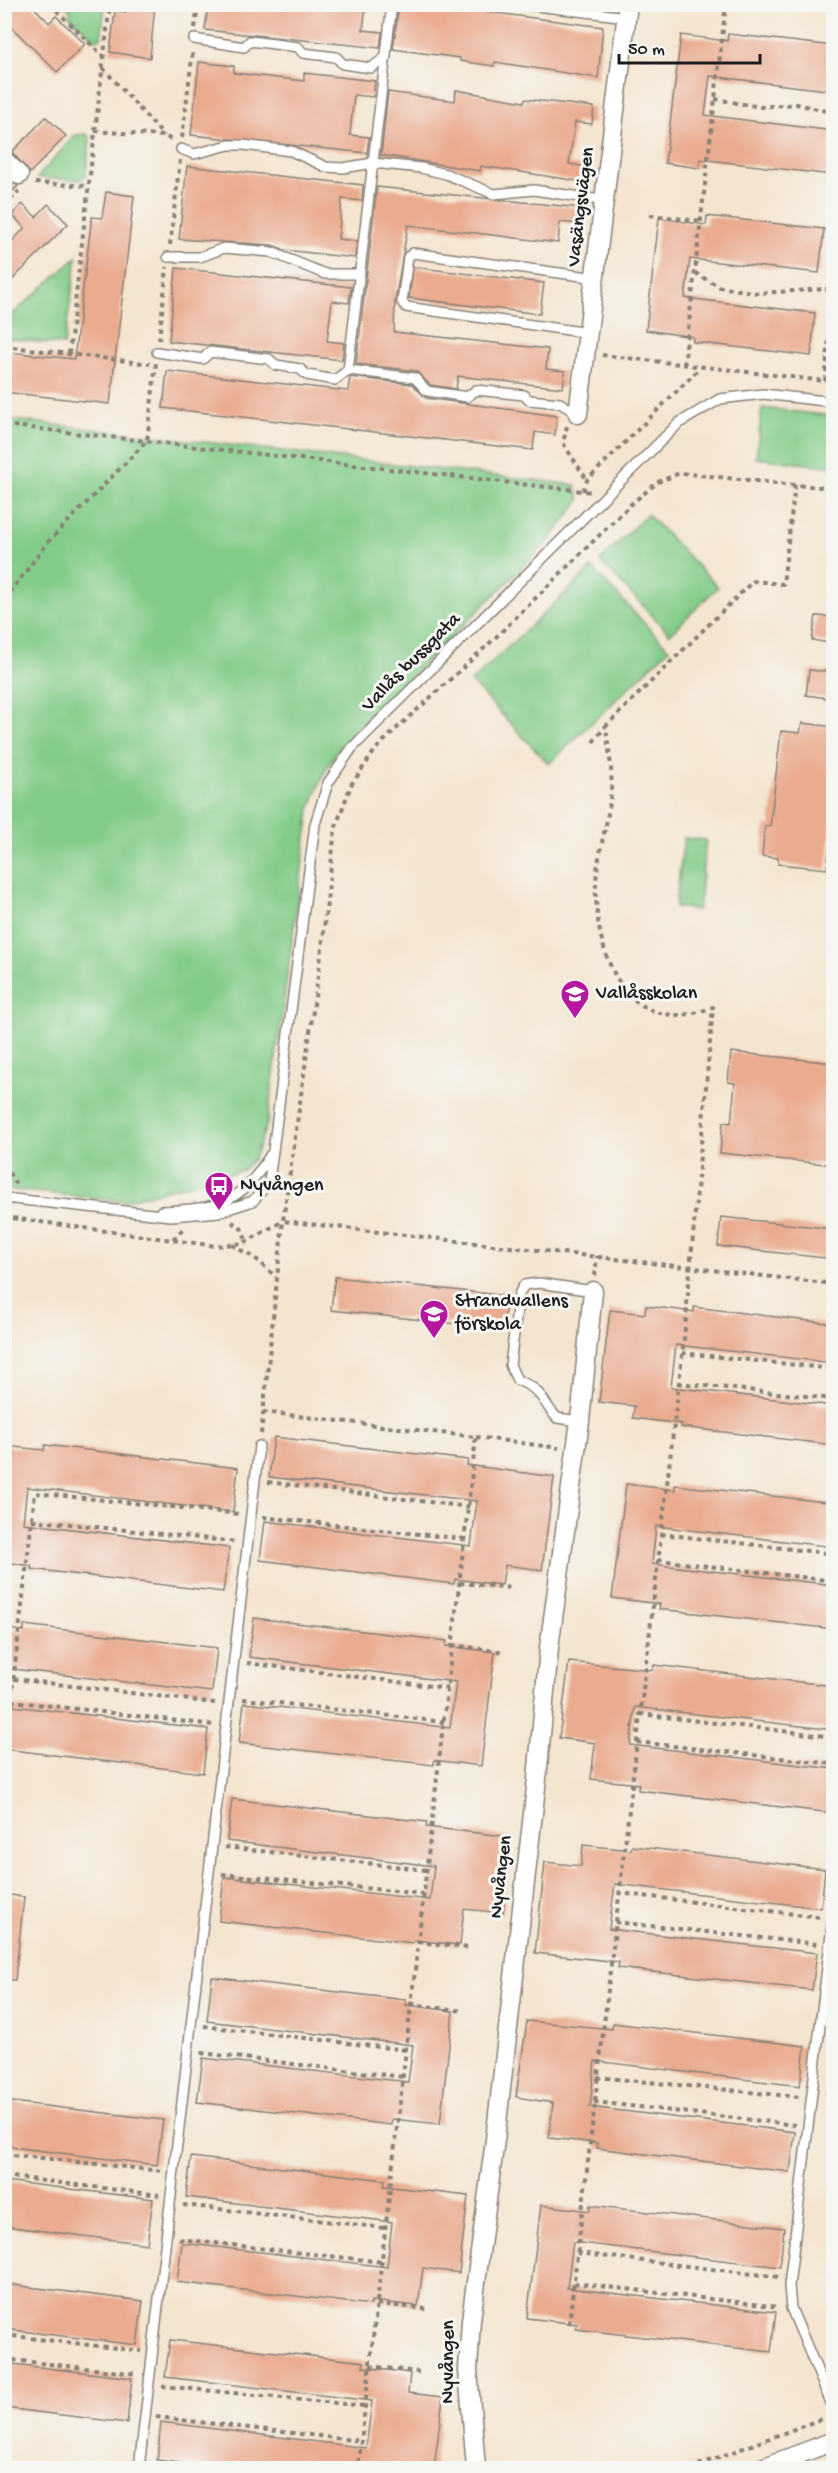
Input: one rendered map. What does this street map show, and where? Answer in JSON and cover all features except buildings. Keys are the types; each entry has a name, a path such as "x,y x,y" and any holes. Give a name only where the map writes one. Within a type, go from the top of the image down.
{"street":[{"name":"Vasängsvägen","path":"578,414 628,11"},
{"path":"4,160 19,174"},
{"name":"Nyvången","path":"476,2469 468,2370 471,2320 537,1779 549,1648 580,1420 594,1291"},
{"path":"762,2469 834,2441"}],"lane":[{"path":"157,352 203,359 210,352 269,359 276,366 300,369 307,375 335,380 348,370 360,296 360,274 365,251 392,4"},
{"path":"520,4 628,11"},
{"path":"194,39 244,47 250,41 298,47 303,53 336,57 343,64 371,68 386,57"},
{"path":"181,148 194,154 243,145 291,151 326,166 343,168 374,163 422,168 446,174 494,194 543,191 606,201"},
{"path":"168,256 200,257 224,248 271,252 325,274 360,274"},
{"path":"589,333 406,307 400,301 406,257 412,253 596,278"},
{"path":"348,370 415,378 427,391 467,397 476,390 524,395 529,400 560,403 578,414"},
{"name":"Vallås bussgata","path":"4,1198 115,1212 211,1206 240,1195 256,1178 273,1152 315,824 328,783 352,748 680,423 720,399 763,394 834,402"},
{"path":"580,1420 558,1419 548,1409 539,1391 517,1380 510,1365 519,1294 524,1285 539,1283 594,1291"},
{"path":"138,2469 260,1446"},
{"path":"833,1913 790,2279 791,2308 834,2410"}],"path":[{"path":"50,4 104,57"},
{"path":"69,354 110,4"},
{"path":"4,600 48,542 147,441 198,4"},
{"path":"684,366 726,4"},
{"path":"103,68 164,136 181,148"},
{"path":"715,99 760,107 797,104 834,113"},
{"path":"95,131 164,136"},
{"path":"4,206 27,183 89,186"},
{"path":"650,215 701,221"},
{"path":"694,273 720,287 758,293 827,289"},
{"path":"825,381 831,317 827,289 834,279"},
{"path":"4,346 156,365"},
{"path":"586,352 700,368 834,382"},
{"path":"584,491 587,480 700,368"},
{"path":"578,414 564,428 562,443 587,480"},
{"path":"4,425 608,494 631,504"},
{"path":"260,1446 276,1277 322,948 335,829 351,785 388,737 500,633 631,504 658,482 680,473 834,488"},
{"path":"593,742 606,726 753,581 783,584 795,485"},
{"path":"569,2324 682,1353 713,1007 697,1014 678,1015 643,1009 616,980 597,911 596,882 611,786 606,726"},
{"path":"4,1217 216,1246 247,1242 283,1221 553,1250 690,1269 834,1284"},
{"path":"222,1219 241,1228 247,1242"},
{"path":"232,1244 255,1258 276,1277"},
{"path":"682,1353 834,1369"},
{"path":"678,1383 834,1399"},
{"path":"263,1412 575,1450"},
{"path":"358,2469 476,1437"},
{"path":"255,1480 469,1507"},
{"path":"4,1760 35,1493 465,1539"},
{"path":"32,1520 248,1543"},
{"path":"661,1534 834,1554"},
{"path":"657,1560 834,1581"},
{"path":"460,1583 512,1588"},
{"path":"452,1645 505,1652"},
{"path":"234,1662 448,1688"},
{"path":"14,1679 444,1722"},
{"path":"11,1701 226,1726"},
{"path":"640,1714 834,1737"},
{"path":"637,1742 834,1764"},
{"path":"212,1846 427,1870"},
{"path":"209,1873 424,1894"},
{"path":"618,1893 833,1913"},
{"path":"615,1922 829,1946"},
{"path":"418,1942 470,1948"},
{"path":"411,2004 463,2011"},
{"path":"191,2025 406,2050"},
{"path":"188,2051 403,2077"},
{"path":"597,2077 811,2098"},
{"path":"594,2102 807,2126"},
{"path":"4,2154 174,2172"},
{"path":"4,2176 385,2228"},
{"path":"166,2238 382,2262"},
{"path":"577,2253 790,2279"},
{"path":"574,2283 791,2308"},
{"path":"377,2304 427,2309"},
{"path":"4,2335 153,2352"},
{"path":"4,2359 149,2380 365,2406"},
{"path":"370,2366 419,2372"},
{"path":"690,2469 834,2414"},
{"path":"145,2416 361,2441"}],"green space":[{"path":"64,5 105,5 101,38 95,40 69,15 71,11"},
{"path":"87,134 90,139 86,175 80,180 37,178 75,135"},
{"path":"77,257 64,345 5,338 6,320"},
{"path":"762,408 833,416 833,467 756,458"},
{"path":"5,419 575,485 580,500 548,542 340,746 324,773 310,809 267,1124 254,1158 243,1170 123,1201 5,1189"},
{"path":"647,514 718,587 670,634 600,561"},
{"path":"592,568 669,649 549,764 471,682"},
{"path":"684,838 706,840 698,910 675,907"}],"place":[{"name":"Vallåsskolan","path":"575,1020"},
{"name":"Nyvången","path":"219,1212"},
{"name":"Strandvallens förskola","path":"434,1340"}]}
